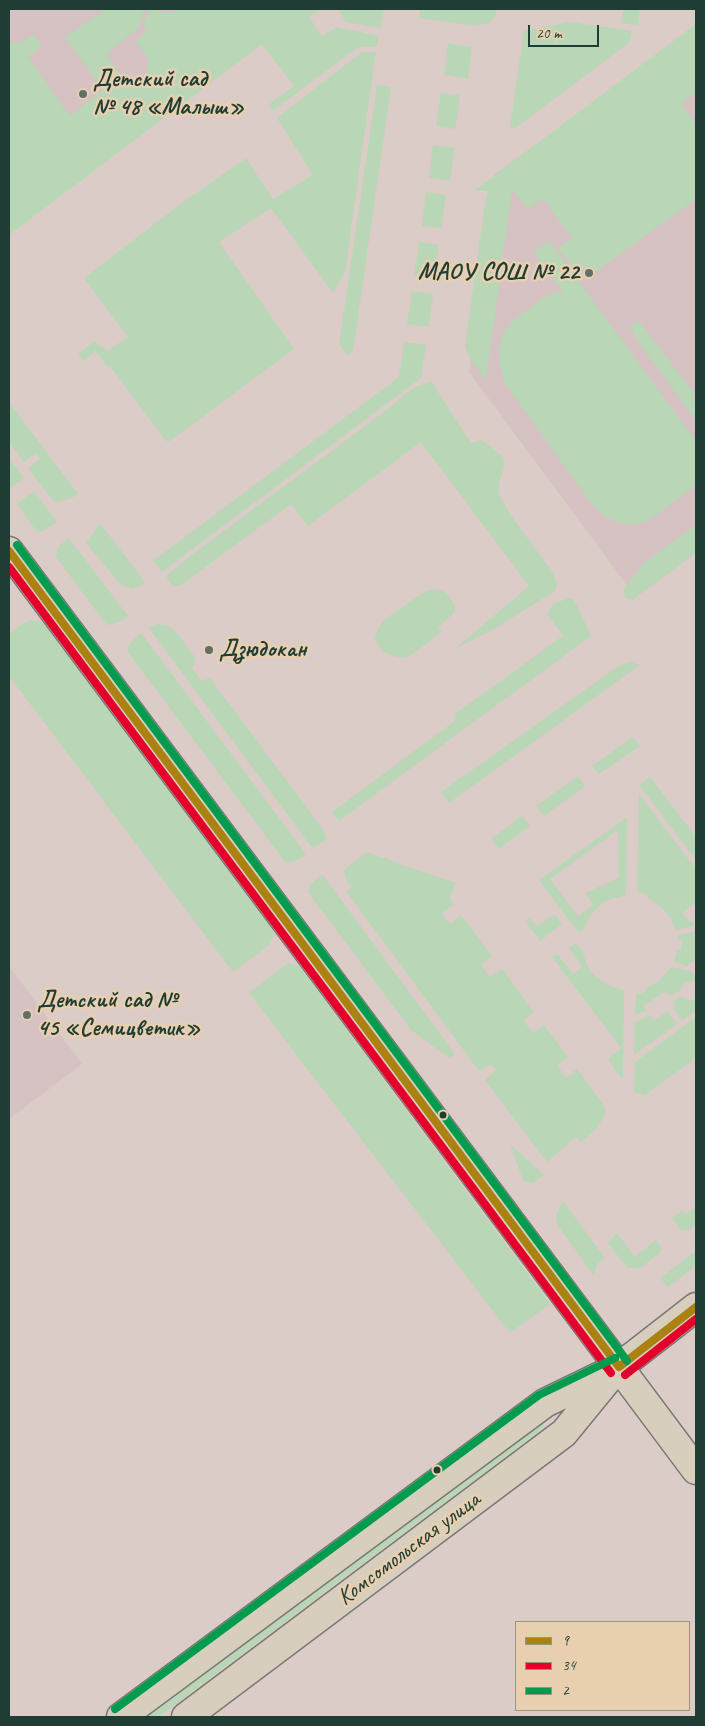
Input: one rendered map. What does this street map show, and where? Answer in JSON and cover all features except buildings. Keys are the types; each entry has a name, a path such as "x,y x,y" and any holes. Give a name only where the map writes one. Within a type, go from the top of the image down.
{"main road":[{"path":"9,552 696,1470"},
{"name":"Комсомольская улица","path":"121,1717 546,1403 619,1366 696,1307"},
{"name":"Комсомольская улица","path":"186,1717 564,1433 619,1366"}],"shaded area":[{"name":"Детский сад № 48 «Малыш»","path":"9,9 247,9 69,136 9,52"},
{"name":"МАОУ СОШ № 22","path":"696,28 696,537 629,588 469,372 494,175"},
{"name":"Детский сад № 45 «Семицветик»","path":"9,966 82,1064 9,1119"}],"green space":[{"path":"106,9 144,9 139,27 106,55 126,82 146,78 148,58 135,41 147,32 143,25 149,9 173,13 179,9 321,9 309,17 322,36 337,27 379,36 376,47 361,47 354,50 274,110 268,105 294,86 262,44 9,235 9,45 17,41 19,44 33,34 42,46 28,57 70,116 103,90 65,37"},
{"path":"338,9 384,9 380,28 346,22"},
{"path":"420,9 496,9 496,16 489,23 475,26 419,18"},
{"path":"623,9 640,9 638,25 621,23"},
{"path":"570,22 632,31 630,42 514,129 510,127 524,31"},
{"path":"696,24 696,92 681,103 696,124 696,199 589,277 581,267 575,271 558,248 572,238 543,199 528,208 512,190 486,380 470,359 465,347 488,191 475,190"},
{"path":"448,43 472,47 468,79 444,75"},
{"path":"362,52 376,52 345,272 333,293 271,208 219,242 294,349 170,441 166,441 110,366 108,368 96,351 83,361 78,354 95,341 107,351 128,337 84,278 182,203 246,158 273,199 313,175 277,118"},
{"path":"377,85 391,87 353,351 347,355 339,344"},
{"path":"441,93 460,95 455,129 436,126"},
{"path":"433,145 455,148 450,181 429,178"},
{"path":"426,192 446,195 441,228 422,226"},
{"path":"549,241 696,441 696,482 692,488 650,520 634,525 620,523 608,518 595,509 504,382 499,349 503,335 511,322 543,298 553,293 563,292 534,252"},
{"path":"419,242 439,245 434,279 414,276"},
{"path":"412,291 433,294 429,327 407,324"},
{"path":"639,321 696,395 696,421 634,336 631,326"},
{"path":"404,342 426,345 421,378 162,572 153,561 399,377"},
{"path":"431,381 471,443 483,441 503,457 505,464 499,483 499,495 512,517 552,571 557,584 555,591 494,629 456,648 529,586 421,442 308,526 291,504 181,585 173,586 167,579 167,575 193,554 388,409 413,388"},
{"path":"9,402 78,494 70,499 54,502 28,468 40,459 36,453 24,462 9,442"},
{"path":"9,458 24,478 9,489"},
{"path":"34,491 57,522 41,532 37,532 17,504"},
{"path":"100,523 145,582 144,584 132,589 120,584 86,543"},
{"path":"696,525 696,553 633,600 625,599 624,590 626,586 646,561"},
{"path":"69,538 128,616 118,623 107,625 55,556 59,546"},
{"path":"434,589 447,594 455,608 455,612 438,627 442,632 407,658 393,656 382,651 375,639 378,628 385,619 426,591"},
{"path":"569,598 573,599 577,605 591,636 339,821 332,812 455,721 456,713 563,636 547,614 556,603"},
{"path":"31,620 39,621 48,627 270,923 274,935 269,945 233,972 9,676 9,635 23,623"},
{"path":"157,624 169,626 177,633 196,659 192,668 201,681 210,678 323,829 326,839 313,849 149,628"},
{"path":"141,633 306,854 298,860 286,863 127,651 130,643"},
{"path":"630,662 640,665 449,803 441,792 620,665"},
{"path":"633,737 640,746 599,774 592,766"},
{"path":"578,776 585,786 544,816 536,806"},
{"path":"650,777 696,837 696,860 639,785"},
{"path":"639,794 696,869 696,902 682,913 690,922 692,921 695,924 692,926 676,930 670,917 662,908 648,898 648,895 637,892"},
{"path":"522,816 530,826 499,849 491,839"},
{"path":"627,817 626,895 601,904 589,917 583,931 578,932 539,880","holes":["618,830 619,878 585,893 593,905 578,916 550,879"]},
{"path":"367,852 398,863 400,859 399,864 456,883 450,897 453,905 442,913 450,924 461,915 492,956 481,965 490,977 502,969 534,1012 523,1020 533,1033 544,1025 568,1057 557,1065 566,1078 577,1069 605,1107 605,1115 597,1128 581,1142 576,1137 547,1162 485,1080 496,1070 492,1064 479,1071 346,891 353,886 347,882 344,870"},
{"path":"322,874 455,1054 449,1058 411,1030 308,892 310,885"},
{"path":"554,914 562,924 540,941 526,922 530,918 537,927"},
{"path":"696,931 696,959 687,966 674,962 677,950 681,950 682,940 678,939 677,936"},
{"path":"575,943 582,950 588,967 594,975 607,985 624,990 623,1080 609,1061 609,1058 621,1048 552,957 557,954 573,974 582,967 569,948"},
{"path":"288,963 299,966 550,1304 510,1333 249,993"},
{"path":"671,967 692,972 696,981 685,982 680,991 670,996 666,991 643,1006 646,1010 635,1016 636,994 646,992 646,988 659,981"},
{"path":"682,996 688,1001 696,999 696,1010 682,1021 673,1008 676,1006 673,1001"},
{"path":"668,1011 677,1024 634,1055 635,1023 649,1015 654,1021"},
{"path":"696,1017 696,1058 645,1095 634,1093 635,1062"},
{"path":"510,1144 544,1175 533,1183 523,1180"},
{"path":"563,1201 605,1258 597,1264 594,1276 557,1224 556,1215"},
{"path":"696,1206 696,1225 689,1230 681,1230 672,1218 683,1210 686,1214"},
{"path":"617,1233 634,1256 656,1240 661,1247 660,1253 640,1268 627,1268 608,1243"},
{"path":"696,1251 696,1266 668,1287 660,1278"},
{"path":"539,1419 545,1427 158,1717 141,1717"}],"transit line":[{"name":"2","path":"17,545 627,1361"},
{"name":"9","path":"9,551 619,1367"},
{"name":"34","path":"9,567 611,1373"},
{"name":"9","path":"619,1367 696,1307"},
{"name":"34","path":"625,1375 696,1319"},
{"name":"2","path":"115,1709 539,1395 615,1358"}],"place":[{"name":"Детский сад № 48 «Малыш»","path":"83,94"},
{"name":"МАОУ СОШ № 22","path":"589,273"},
{"name":"Дзюдокан","path":"209,650"},
{"name":"Детский сад № 45 «Семицветик»","path":"27,1015"}]}
